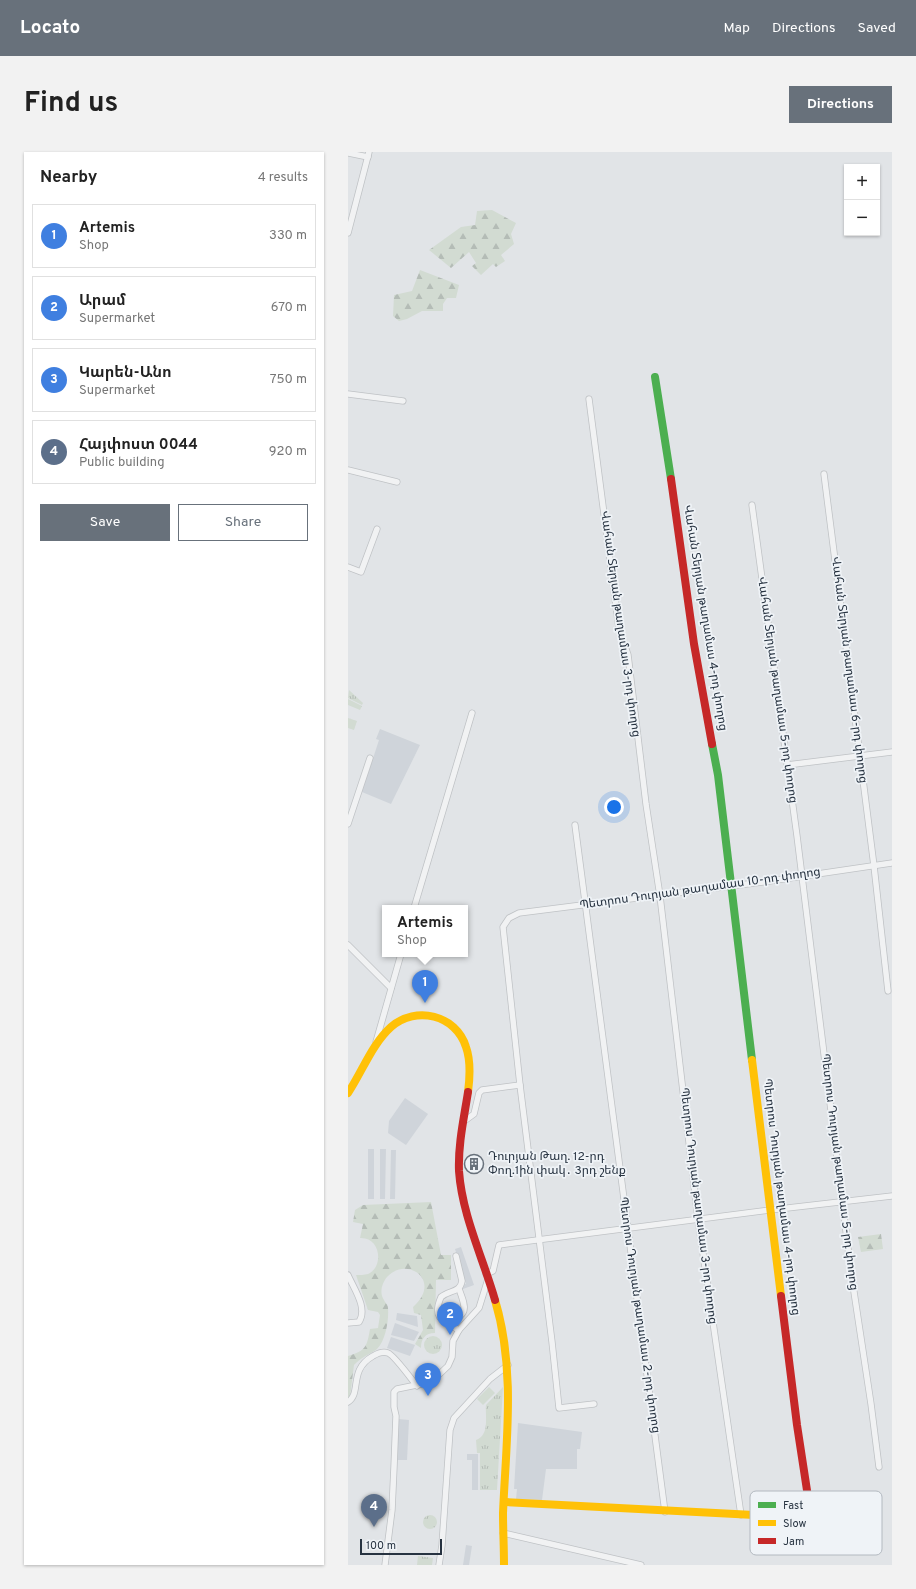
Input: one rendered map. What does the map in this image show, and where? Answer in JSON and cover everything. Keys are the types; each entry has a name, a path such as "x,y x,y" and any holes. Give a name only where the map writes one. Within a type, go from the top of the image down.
{"street":[{"path":"348,153 369,154 348,233"},
{"name":"Վահան Տերյան թաղամաս 4-րդ փողոց","path":"654,377 676,507 694,644 718,775 730,886"},
{"path":"348,394 403,401"},
{"name":"Վահան Տերյան թաղամաս 3-րդ փողոց","path":"589,399 619,629 628,655 646,804 660,896"},
{"path":"348,470 397,482"},
{"name":"Վահան Տերյան թաղամաս 6-րդ փողոց","path":"824,474 874,866 888,991"},
{"name":"Վահան Տերյան թաղամաս 5-րդ փողոց","path":"752,504 788,765 801,876"},
{"path":"348,567 361,572 377,530"},
{"path":"415,905 472,713"},
{"path":"788,765 892,752"},
{"path":"348,824 370,758"},
{"name":"Պետրոս Դուրյան թաղամաս 2-րդ փողոց","path":"575,825 587,904 627,1228 665,1512"},
{"name":"Պետրոս Դուրյան թաղամաս 10-րդ փողոց","path":"520,1085 503,927 509,918 519,913 660,896 892,863"},
{"name":"Պետրոս Դուրյան թաղամաս 5-րդ փողոց","path":"801,876 842,1202 879,1467"},
{"name":"Պետրոս Դուրյան թաղամաս 4-րդ փողոց","path":"730,886 797,1425 807,1491"},
{"name":"Պետրոս Դուրյան թաղամաս 3-րդ փողոց","path":"660,896 698,1219 741,1515"},
{"path":"348,945 391,988"},
{"path":"376,1044 400,957"},
{"path":"348,1093 376,1044 384,1033 396,1023 414,1015 425,1014 437,1016 461,1034 467,1046 470,1059 471,1076 463,1122 459,1158 461,1180 472,1228 494,1295 502,1327 508,1364 503,1533 504,1565"},
{"path":"463,1122 474,1114 479,1093 482,1090 520,1085 540,1240 559,1408 594,1404"},
{"path":"385,1565 392,1510 396,1416 394,1407 394,1392 397,1389 431,1382 448,1366 452,1357 453,1341 459,1330 479,1308 487,1276 493,1271 499,1245 770,1210 892,1196"},
{"path":"447,1323 461,1316 463,1312 464,1303 459,1289 462,1281 456,1256"},
{"path":"348,1275 363,1309 362,1317 359,1322 348,1323"},
{"path":"459,1289 443,1295 438,1305 437,1313 442,1320 459,1330"},
{"path":"348,1402 353,1398 359,1367 372,1356 383,1352 390,1354 417,1386"},
{"path":"439,1565 442,1545 450,1430 454,1418 490,1379 508,1364"},
{"path":"505,1502 741,1515"},
{"name":"Պետրոս Դուրյան թաղամաս 4-րդ փողոց","path":"741,1515 750,1515"},
{"path":"503,1533 641,1565"}],"shaded area":[{"path":"380,729 420,745 391,804 362,792 379,740 376,739"},
{"path":"405,1098 428,1114 406,1145 388,1133 389,1121"},
{"path":"368,1149 374,1149 374,1199 368,1199"},
{"path":"380,1149 386,1149 385,1199 380,1199"},
{"path":"391,1150 396,1150 395,1199 390,1199"},
{"path":"461,1247 474,1285 463,1289 461,1285 466,1284 455,1249"},
{"path":"397,1313 417,1316 418,1327 396,1320"},
{"path":"395,1323 419,1332 414,1341 391,1335"},
{"path":"391,1337 415,1345 410,1356 387,1348"},
{"path":"398,1419 409,1420 407,1460 397,1460"},
{"path":"518,1423 582,1432 580,1449 577,1449 577,1469 546,1469 542,1500 516,1499 517,1489 514,1489"},
{"path":"467,1454 478,1454 478,1490 472,1490 472,1460 467,1460"},
{"path":"466,1545 472,1546 469,1565 463,1565"}],"green space":[{"path":"492,210 516,223 511,234 514,244 501,255 505,261 496,267 493,264 481,275 472,266 476,263 469,252 451,268 429,250 461,227 475,225 477,211"},
{"path":"420,270 459,285 456,298 447,298 443,304 443,311 422,311 407,319 399,321 393,316 394,295 412,291"},
{"path":"349,690 363,703 362,705 348,698"},
{"path":"348,699 362,706 360,710 348,705"},
{"path":"348,718 357,721 354,730 348,728"},
{"path":"431,1202 441,1255 451,1255 451,1280 436,1280 435,1333 424,1337 421,1348 415,1344 423,1330 421,1315 414,1313 413,1307 421,1297 424,1288 423,1280 419,1274 412,1270 404,1269 395,1271 387,1277 382,1288 382,1297 388,1305 388,1318 385,1335 377,1349 354,1365 350,1397 348,1398 348,1356 359,1352 365,1347 370,1329 378,1328 380,1315 378,1312 368,1310 356,1275 368,1274 373,1270 378,1259 378,1253 372,1242 367,1239 360,1238 363,1224 353,1222 355,1210 363,1205"},
{"path":"881,1234 883,1249 861,1252 858,1237"},
{"path":"429,1336 437,1336 442,1341 440,1352 437,1354 429,1354 424,1349 424,1341"},
{"path":"489,1387 495,1393 483,1405 477,1399"},
{"path":"503,1387 497,1490 480,1490 480,1453 477,1453 476,1440 480,1438 485,1430 486,1405"},
{"path":"427,1515 433,1515 437,1519 437,1525 433,1529 427,1529 423,1525 423,1519"},
{"path":"418,1556 433,1558 432,1565 417,1565"}],"traffic: fast":[{"path":"655,377 671,479"},
{"path":"712,744 718,775 752,1060"}],"traffic: slow":[{"path":"348,1093 384,1034 401,1020 412,1016 423,1015 444,1021 454,1027 461,1036 469,1058 470,1075 468,1092"},
{"path":"752,1060 781,1296"},
{"path":"495,1300 506,1353 508,1379 503,1513 504,1565"},
{"path":"505,1502 750,1515"}],"traffic: jam":[{"path":"671,479 694,644 712,744"},
{"path":"468,1092 459,1151 461,1187 464,1204 495,1300"},
{"path":"781,1296 797,1425 807,1491"}],"place":[{"name":"Artemis","path":"425,1003"},
{"name":"Դուրյան Թաղ. 12-րդ Փող.1ին փակ․ 3րդ շենք","path":"474,1164"},
{"name":"Արամ","path":"450,1335"},
{"name":"Կարեն-Անո","path":"428,1396"},
{"name":"Հայփոստ 0044","path":"374,1527"}]}
